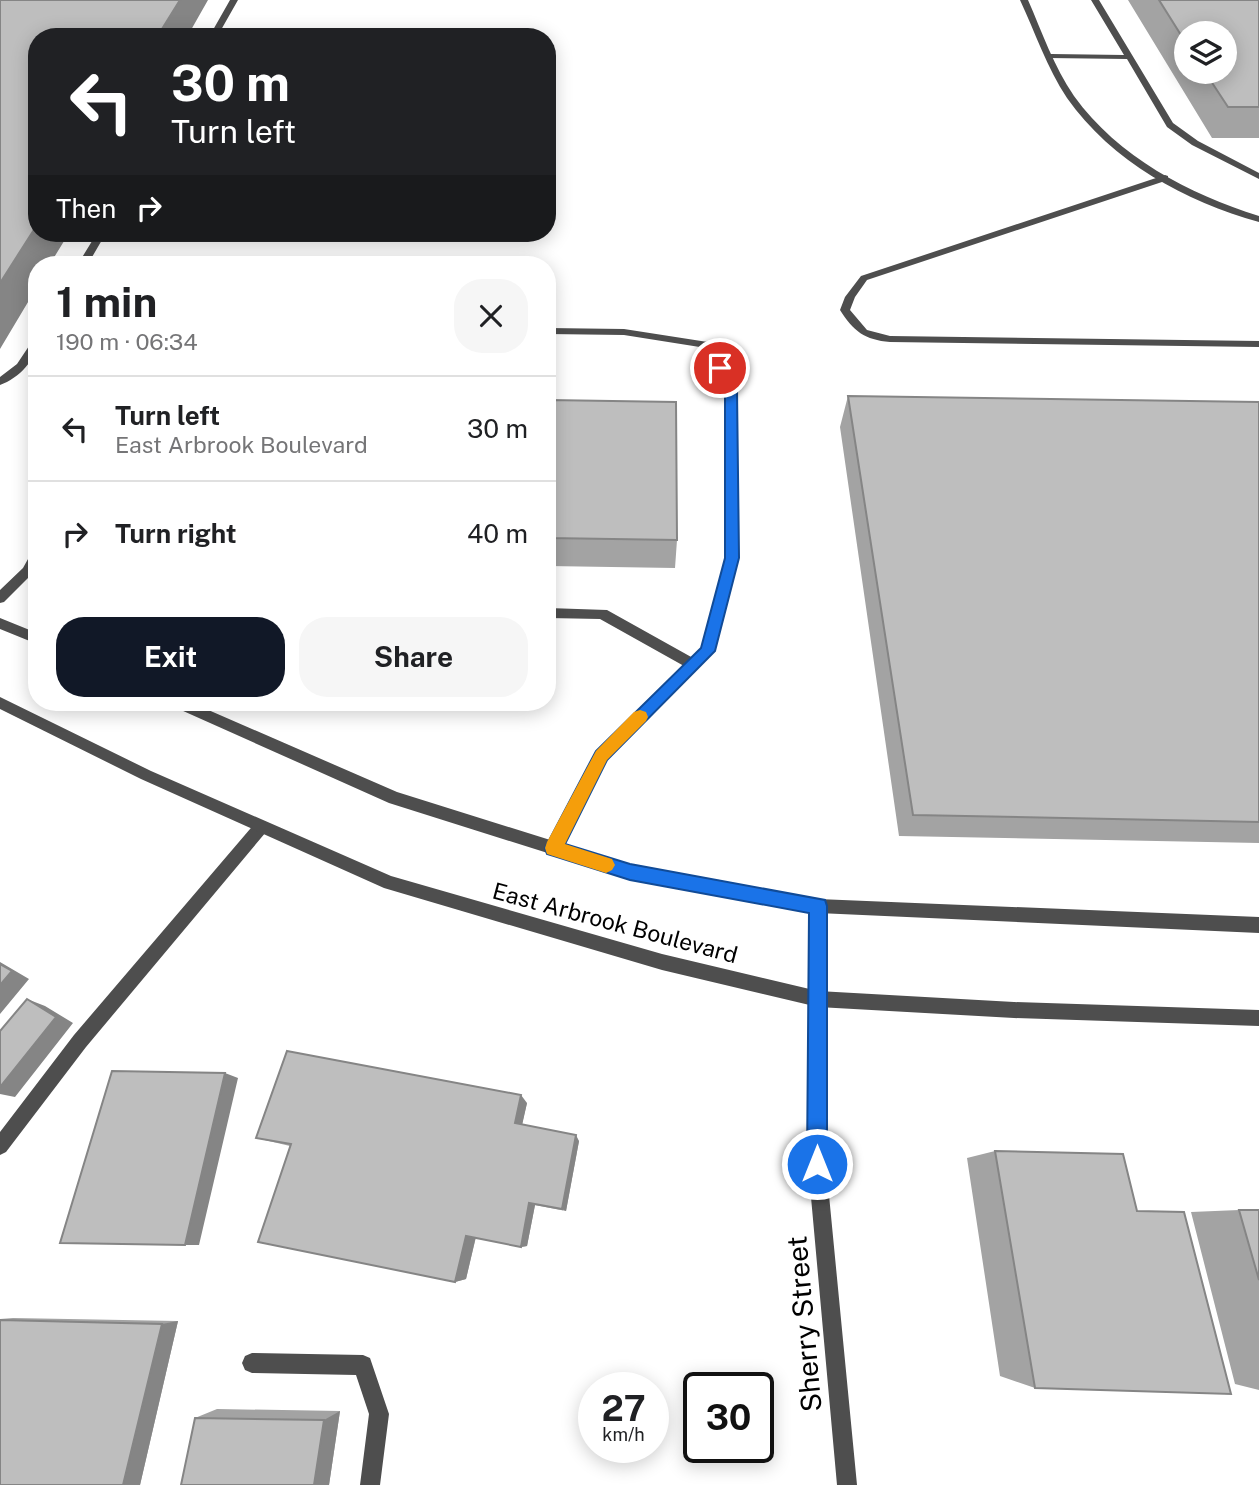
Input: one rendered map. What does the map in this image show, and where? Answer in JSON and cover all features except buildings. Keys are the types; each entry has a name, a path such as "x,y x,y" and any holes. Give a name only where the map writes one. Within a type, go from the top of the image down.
{"street":[{"path":"218,28 234,0"},
{"path":"1024,0 1069,95 1089,120 1128,156 1208,202 1259,219"},
{"path":"1095,0 1170,125 1195,144 1259,176"},
{"path":"1051,56 1129,57"},
{"path":"1165,177 864,278 850,297 845,310 853,324 869,337 890,339 1259,344"},
{"path":"554,848 601,755 708,651 732,558 731,390 710,345 624,332 556,331"},
{"path":"0,382 21,366 28,356"},
{"path":"0,598 28,571"},
{"path":"556,613 602,614 694,665"},
{"path":"0,623 28,635"},
{"name":"East Arbrook Boulevard","path":"0,703 145,775 389,883 662,962 818,999 1014,1010 1259,1017"},
{"path":"197,711 394,798 630,872 818,906 1259,925"},
{"path":"0,1146 80,1041 261,827"},
{"name":"Sherry Street","path":"818,906 817,1164 847,1485"},
{"path":"252,1363 363,1366 379,1414 370,1485"}],"slow traffic":[{"path":"606,865 554,848 601,755 640,717"}],"route":[{"path":"720,368 731,390 732,558 708,651 601,755 554,848 630,872 818,906 817,1164"}]}
